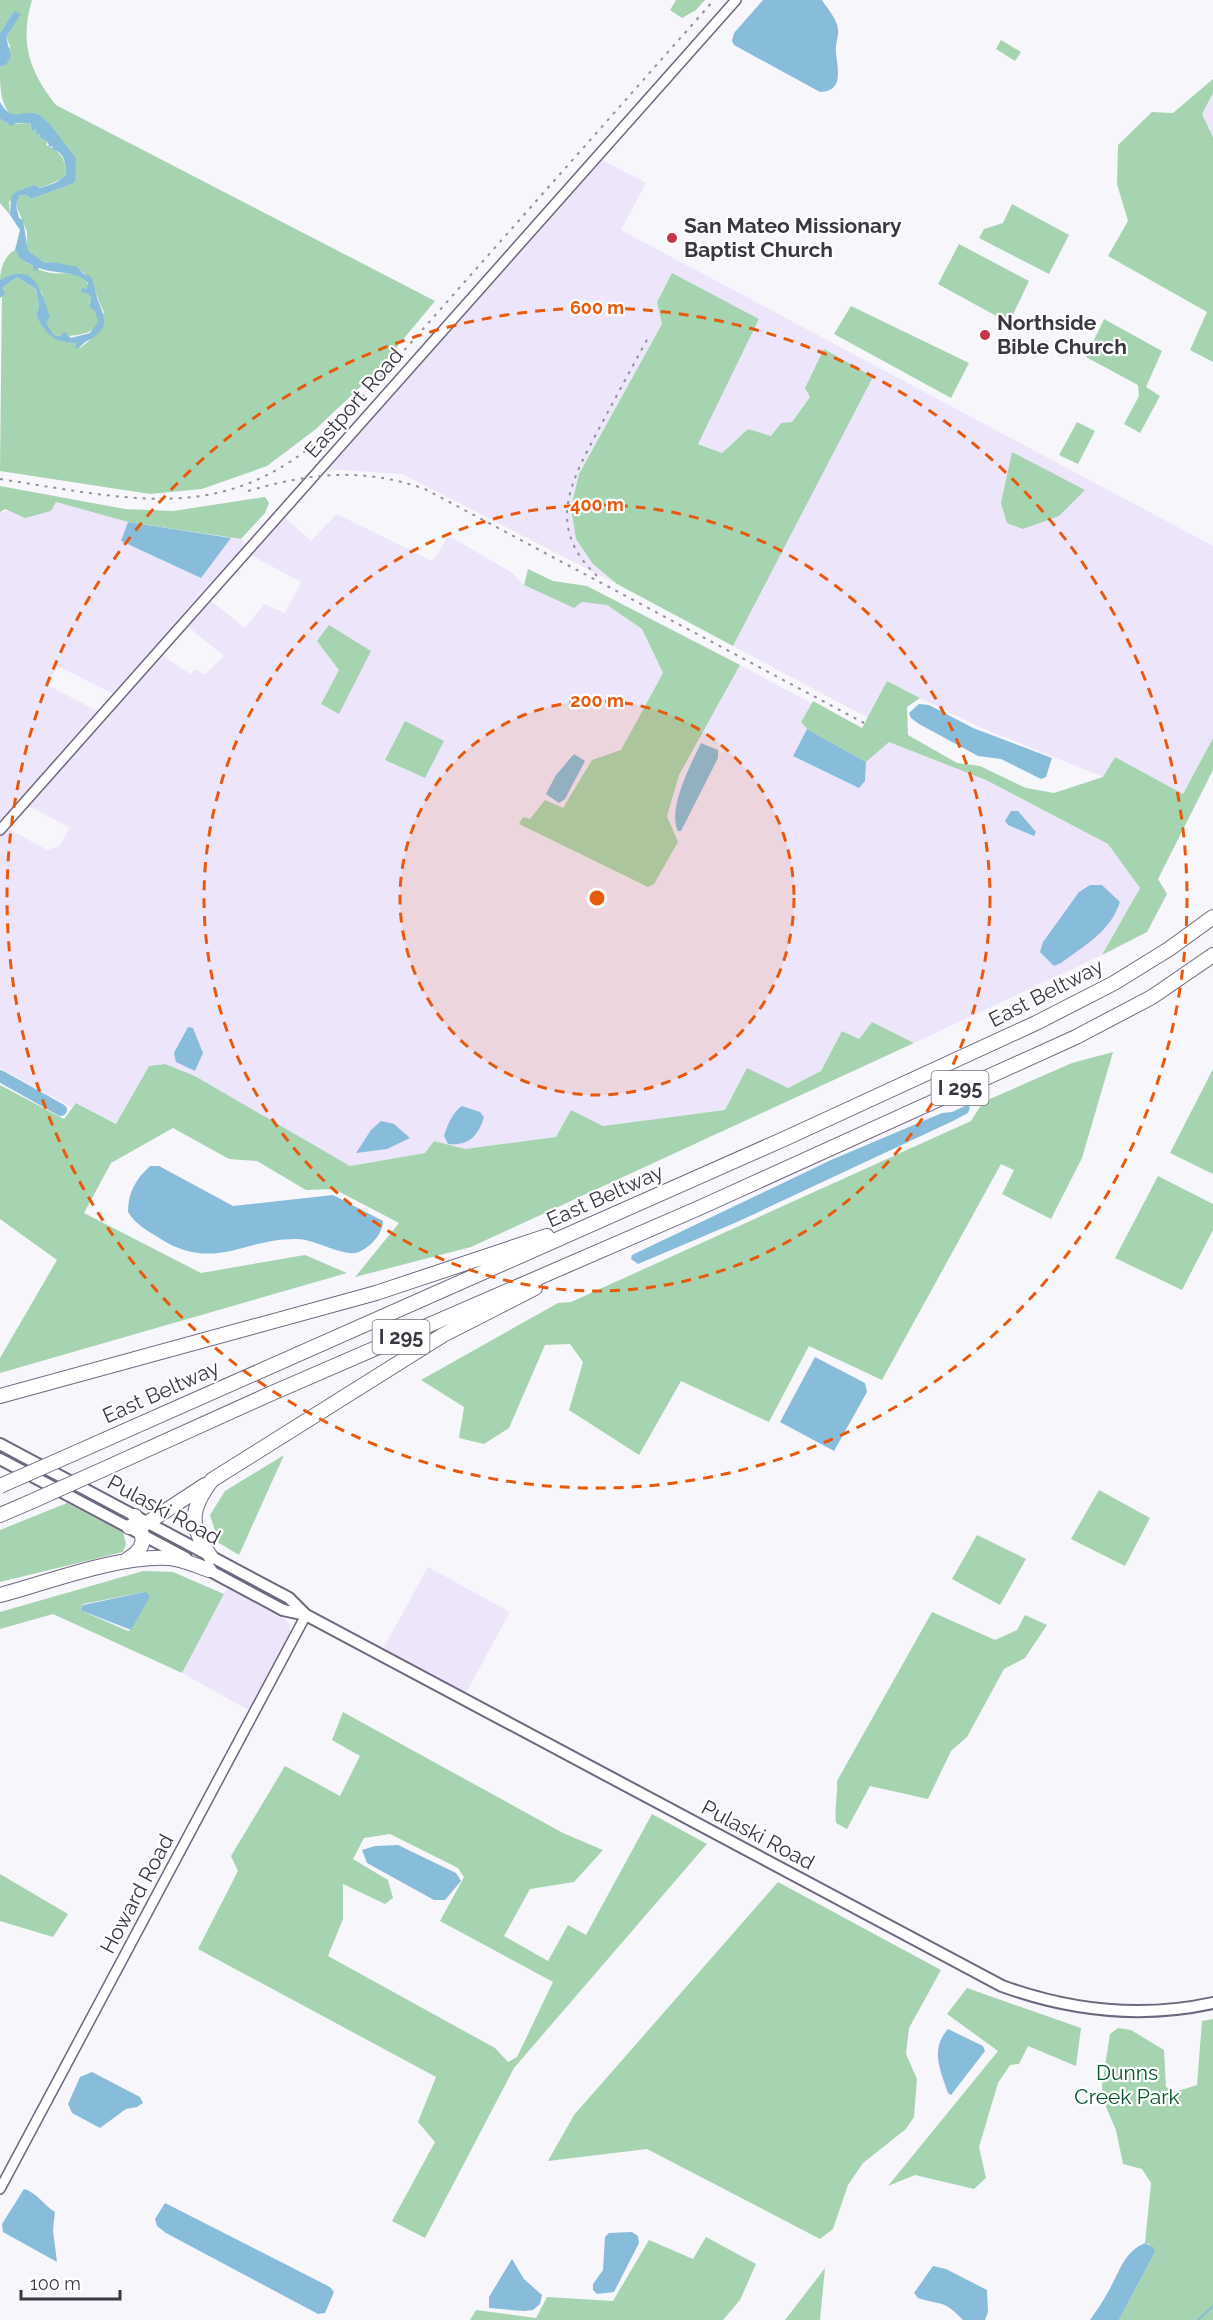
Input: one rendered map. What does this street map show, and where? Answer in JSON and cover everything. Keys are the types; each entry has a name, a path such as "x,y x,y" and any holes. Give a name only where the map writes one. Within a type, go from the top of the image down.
{"highway":[{"name":"East Beltway","path":"0,1486 623,1211 1078,1003 1169,949 1213,917"},
{"name":"I 295","path":"0,1515 270,1394 699,1208 1076,1037 1152,997 1213,955"},
{"path":"124,1562 137,1554 143,1544 138,1525 443,1335 699,1208"},
{"path":"0,1396 376,1293 623,1211"},
{"path":"210,1564 197,1535 194,1520 198,1500 212,1480"},
{"path":"0,1595 124,1562 172,1558 210,1564"}],"main road":[{"name":"Pulaski Road","path":"0,1443 138,1525 210,1564 289,1598 306,1615 1002,1986 1055,2004 1114,2012 1154,2012 1213,2003"},
{"name":"Pulaski Road","path":"0,1458 138,1525"}],"street":[{"name":"Eastport Road","path":"0,830 736,0"},
{"name":"Howard Road","path":"0,2189 306,1615"}],"shaded area":[{"path":"1213,93 1213,137 1202,114"},
{"path":"600,159 646,183 621,230 1213,546 1213,738 1183,794 1115,757 1103,777 982,728 887,682 868,718 733,646 873,377 810,397 792,422 781,423 771,436 748,429 722,453 698,443 759,319 672,273 657,302 662,324 579,474 593,564 617,584 402,474 327,469"},
{"path":"56,502 128,522 121,541 200,578 231,538 241,539 247,545 206,587 115,695 58,666 48,685 99,712 0,824 0,512"},
{"path":"337,514 432,561 449,536 511,572 524,585 582,602 607,605 642,629 663,673 621,751 592,760 563,808 519,824 648,887 654,884 678,842 667,816 679,775 740,665 811,703 801,722 807,729 793,755 865,781 866,762 889,741 986,780 1108,844 1140,888 1102,955 914,1043 872,1022 859,1039 842,1031 821,1071 788,1088 725,1110 603,1126 571,1110 556,1137 465,1149 434,1141 425,1153 350,1166 195,1076 165,1064 149,1066 117,1124 77,1103 73,1108 0,1068 0,836 7,828 47,850 59,846 70,828 27,805 161,654 190,674 196,669 204,675 224,656 186,625 209,599 245,628 264,604 285,613 301,582 249,554 284,517 311,541","holes":["339,670 339,713 321,704"]},
{"path":"428,1567 510,1612 466,1693 383,1649"},
{"path":"229,1585 282,1614 290,1626 290,1634 252,1712 182,1673"}],"green space":[{"path":"0,0 32,0 27,30 29,56 39,81 56,105 435,301 376,372 316,429 267,466 202,489 150,494 0,471 2,288 17,277 36,289 39,306 36,315 44,327 57,339 77,343 80,348 90,340 104,312 91,282 82,271 45,263 27,251 27,232 16,205 20,195 31,199 72,184 75,158 21,114 13,116 5,107 0,67 6,65 10,46 6,37 14,11 0,33"},
{"path":"676,0 705,0 696,10 682,18 670,10"},
{"path":"1001,40 1021,52 1015,61 996,49"},
{"path":"1213,79 1213,93 1202,114 1213,137 1213,362 1190,350 1207,312 1108,256 1128,221 1117,184 1118,145 1152,112 1173,113"},
{"path":"0,119 8,124 30,123 31,128 36,128 48,142 46,145 55,149 61,156 66,169 66,175 50,184 21,190 9,202 10,215 0,203"},
{"path":"1012,204 1069,235 1049,274 979,238 984,229 1003,223"},
{"path":"959,244 1029,281 1009,323 938,284"},
{"path":"15,250 26,262 40,270 83,277 87,282 91,298 89,304 97,313 99,321 96,327 91,331 73,336 54,335 45,323 42,293 24,274 0,280 8,255"},
{"path":"672,273 759,319 698,444 722,453 748,429 771,436 781,423 792,422 810,397 805,388 824,349 873,377 733,646 617,584 593,564 576,539 571,508 579,474 662,324 657,302"},
{"path":"851,306 969,363 951,398 834,334"},
{"path":"1104,319 1162,351 1146,387 1160,396 1140,433 1124,424 1139,396 1138,385 1086,357"},
{"path":"1077,422 1095,431 1078,464 1059,455"},
{"path":"1012,452 1085,490 1059,516 1023,529 1007,523 1001,503"},
{"path":"0,486 125,509 173,511 265,497 269,503 265,513 241,539 128,522 56,502 51,511 25,518 5,509 0,512"},
{"path":"528,569 553,581 587,586 740,665 679,775 667,816 678,842 654,884 648,887 519,824 523,817 530,819 545,800 563,808 592,760 621,750 663,673 642,629 607,605 582,602 574,608 524,585"},
{"path":"329,625 371,651 339,714 321,704 339,670 317,641"},
{"path":"887,681 920,698 907,707 908,735 957,763 980,766 1026,788 1054,793 1103,777 1115,757 1183,794 1213,738 1213,770 1158,879 1167,894 1147,932 1102,955 1140,888 1108,844 986,780 889,742 866,762 807,729 801,722 813,701 862,728"},
{"path":"405,721 444,741 425,778 385,760"},
{"path":"872,1022 914,1043 471,1247 355,1277 399,1223 334,1189 306,1190 257,1161 229,1159 173,1128 111,1163 84,1213 201,1273 305,1255 347,1273 0,1373 0,1358 57,1260 0,1219 0,1085 64,1119 76,1103 116,1124 149,1066 165,1064 195,1076 350,1166 425,1153 434,1141 465,1149 556,1137 571,1110 603,1126 725,1110 747,1068 788,1088 821,1071 842,1031 859,1039"},
{"path":"1113,1052 1082,1158 1051,1219 1002,1194 1014,1170 1001,1164 882,1380 809,1346 769,1422 681,1381 639,1455 569,1410 583,1362 570,1344 545,1345 509,1428 484,1444 459,1438 464,1407 421,1380 558,1303 571,1302 971,1121 983,1102 1072,1063"},
{"path":"1213,1069 1213,1174 1170,1153"},
{"path":"1158,1176 1213,1204 1213,1230 1182,1290 1115,1258"},
{"path":"284,1455 239,1555 219,1543 210,1515 225,1491"},
{"path":"1099,1490 1150,1518 1125,1566 1071,1539"},
{"path":"67,1503 123,1532 126,1544 123,1552 0,1582 0,1530"},
{"path":"977,1535 1026,1559 1000,1605 952,1579"},
{"path":"143,1571 173,1572 224,1594 182,1673 53,1614 0,1629 0,1612","holes":["145,1592 131,1630 128,1631 80,1610 83,1604"]},
{"path":"932,1612 995,1640 1017,1630 1025,1615 1047,1625 1025,1658 1004,1669 967,1737 951,1751 928,1799 870,1786 847,1829 836,1823 837,1781"},
{"path":"343,1712 563,1833 603,1850 574,1882 530,1889 504,1936 548,1961 568,1925 586,1935 652,1814 707,1844 514,2068 425,2238 392,2221 435,2142 418,2122 436,2077 198,1949 238,1871 231,1856 285,1766 340,1796 360,1756 332,1740","holes":["390,1834 458,1868 464,1877 440,1921 553,1982 517,2057 508,2062 495,2048 328,1956 343,1919 343,1884 385,1904 393,1898 388,1880 353,1859 364,1838"]},
{"path":"0,1874 68,1914 53,1937 0,1921"},
{"path":"778,1882 941,1970 909,2028 906,2054 917,2079 914,2117 906,2129 863,2163 848,2185 833,2229 820,2239 647,2149 548,2161 574,2115"},
{"path":"967,1988 1081,2028 1076,2066 1028,2046 1019,2064 1010,2065 998,2083 979,2147 986,2178 974,2189 915,2175 888,2186 998,2051 947,2014"},
{"name":"Dunns Creek Park","path":"1213,2019 1213,2320 1119,2320 1155,2252 1149,2244 1145,2243 1151,2183 1142,2169 1123,2164 1116,2130 1103,2100 1102,2086 1110,2034 1118,2028 1131,2030 1164,2050 1166,2087 1175,2092 1197,2085 1202,2021"},
{"path":"706,2237 756,2264 740,2300 723,2320 470,2320 476,2310 536,2318 547,2297 613,2301 649,2240 693,2259"},
{"path":"825,2268 820,2320 785,2320"}],"water":[{"path":"763,0 822,0 834,18 838,29 836,49 838,78 833,88 820,92 734,45 732,41 734,33"},
{"path":"14,11 21,14 6,37 11,56 6,65 0,67 0,33"},
{"path":"0,102 5,110 15,115 31,113 43,118 76,158 75,181 72,184 31,199 20,195 16,205 19,218 23,220 28,251 45,263 76,266 84,274 91,276 104,325 94,337 79,347 75,348 77,343 62,341 47,332 36,315 39,306 36,289 17,277 2,288 5,294 0,298 0,280 21,274 29,276 39,288 50,316 46,323 54,335 60,336 65,332 71,338 90,333 98,322 95,311 89,306 91,298 89,294 81,292 82,288 86,289 88,283 71,274 39,268 36,271 33,266 21,259 15,250 20,230 10,215 11,197 16,192 34,185 40,188 55,183 66,175 66,167 62,155 53,150 52,146 49,147 48,142 40,137 40,133 36,134 36,128 32,131 30,123 16,123 12,126 0,119"},
{"path":"128,522 231,538 201,578 121,541"},
{"path":"919,704 929,705 973,728 1052,758 1046,777 1041,779 1001,759 978,756 919,724 911,718 909,713"},
{"path":"807,729 866,762 865,781 859,788 793,756"},
{"path":"701,743 718,750 718,758 681,831 678,831 675,822 678,799 686,774"},
{"path":"574,754 585,761 565,799 559,803 546,794 556,775"},
{"path":"1011,811 1018,811 1036,832 1034,836 1008,825 1005,821"},
{"path":"1090,885 1102,885 1120,902 1116,912 1103,930 1088,944 1054,966 1040,952 1043,942 1079,892"},
{"path":"188,1027 193,1028 203,1053 195,1071 176,1062 174,1053"},
{"path":"967,1105 970,1107 968,1113 953,1121 737,1222 638,1264 631,1259 632,1255 831,1160 942,1113 952,1112"},
{"path":"462,1106 480,1112 484,1117 482,1124 467,1142 448,1144 444,1136 447,1127 453,1115"},
{"path":"381,1121 394,1124 410,1138 387,1149 356,1153 371,1130"},
{"path":"150,1166 159,1166 233,1206 333,1195 383,1221 382,1226 378,1235 367,1247 353,1253 297,1239 260,1243 228,1251 196,1253 159,1238 138,1224 128,1212 129,1198 134,1186"},
{"path":"815,1357 865,1383 867,1392 834,1451 780,1422"},
{"path":"145,1592 149,1598 131,1630 80,1610 83,1605"},
{"path":"398,1845 456,1873 461,1881 445,1900 434,1900 367,1863 362,1850 375,1846"},
{"path":"948,2029 983,2046 985,2051 951,2095 948,2093 938,2060 939,2044"},
{"path":"92,2072 140,2097 143,2103 126,2109 100,2128 72,2113 68,2104 80,2077"},
{"path":"24,2189 55,2212 53,2230 57,2262 3,2232 2,2224"},
{"path":"165,2203 330,2287 334,2292 325,2313 318,2314 166,2233 157,2226 155,2219"},
{"path":"632,2232 638,2236 639,2243 614,2292 597,2294 593,2290 593,2284 603,2270 605,2237 609,2233"},
{"path":"1145,2243 1153,2247 1155,2252 1119,2320 1090,2320 1122,2264 1131,2252"},
{"path":"512,2259 524,2279 542,2295 540,2304 533,2310 489,2308 489,2297"},
{"path":"933,2266 946,2269 987,2290 988,2312 985,2320 963,2320 946,2305 918,2298 914,2293"}],"waterway":[{"path":"0,1076 61,1110"},
{"path":"1198,2320 1213,2306"}],"railway":[{"path":"0,479 102,495 147,498 189,497 230,489 271,473 312,446 354,407 714,0"},
{"path":"597,576 581,557 571,538 567,520 568,501 581,463 648,338"},
{"path":"248,491 293,480 336,475 379,478 425,489 864,723"}],"place":[{"name":"San Mateo Missionary Baptist Church","path":"672,238"},
{"name":"Northside Bible Church","path":"985,335"}]}
